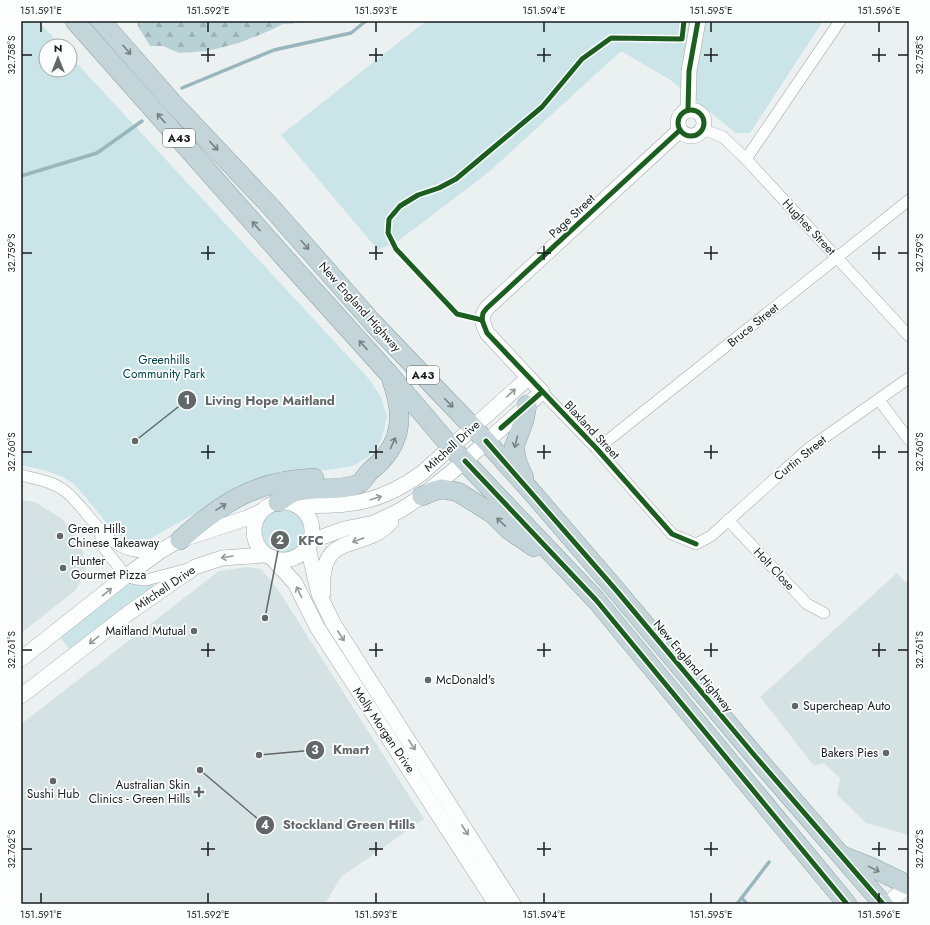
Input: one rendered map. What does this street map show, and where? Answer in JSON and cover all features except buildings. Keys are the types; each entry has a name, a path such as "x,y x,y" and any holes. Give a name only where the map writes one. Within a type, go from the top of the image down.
{"highway":[{"name":"New England Highway","path":"76,21 389,374 451,447 596,600 846,904"},
{"name":"New England Highway","path":"101,21 172,102 270,206 374,324 473,427 530,490 839,855 883,904"},
{"path":"287,503 293,493 305,490 347,487 360,484 368,472 378,465 385,457 391,448 397,433 400,417 399,404 389,374"},
{"path":"528,405 524,421 514,447 520,470 530,490"},
{"path":"180,540 219,507 260,488 279,482 300,479 344,477 368,472"},
{"path":"422,496 442,489 458,492 493,514 509,530 567,569"},
{"path":"839,855 871,867 908,884"}],"street":[{"path":"688,110 689,71 698,21"},
{"path":"746,159 840,21"},
{"path":"688,110 692,110 700,114 703,121 702,129 695,135 691,136 686,135 680,130 678,125 679,117 684,111 688,110"},
{"name":"Hughes Street","path":"702,129 723,137 746,159 909,336"},
{"name":"Page Street","path":"482,320 483,313 487,308 680,130"},
{"name":"Bruce Street","path":"597,449 909,200"},
{"name":"Blaxland Street","path":"482,320 487,333 528,378 597,449 672,534 696,544"},
{"name":"Mitchell Drive","path":"287,503 322,506 345,504 376,499 406,485 422,473 528,378"},
{"name":"Curtin Street","path":"696,544 711,536 808,449 909,378"},
{"name":"Mitchell Drive","path":"309,544 344,529 374,523 401,510 422,496 465,462 486,441 542,392"},
{"path":"879,400 909,440"},
{"path":"21,475 47,482 64,490 76,501 99,530 125,548 134,552 162,550"},
{"path":"21,659 126,576 162,550 180,540 260,512 270,504 287,503 304,509 311,524 309,544 295,557 286,560 268,556 261,550 256,542 253,531 256,519 260,512"},
{"path":"325,609 323,576 326,561 334,551 346,544 384,530 401,510"},
{"name":"Holt Close","path":"728,520 807,604 824,613"},
{"path":"99,530 104,548 126,576 146,580 195,567"},
{"name":"Molly Morgan Drive","path":"309,544 315,580 325,609 513,904"},
{"name":"Mitchell Drive","path":"21,696 130,612 195,567 222,558 268,556"},
{"name":"Molly Morgan Drive","path":"268,556 295,583 317,626 496,904"},
{"path":"888,904 908,884"}],"shaded area":[{"path":"21,500 35,502 61,518 81,544 86,569 76,590 21,633"},
{"path":"248,567 261,569 277,588 424,819 341,877 325,904 21,904 21,724 219,571"},
{"path":"897,573 905,582 909,580 909,835 866,823 837,795 840,778 824,763 814,766 760,697"}],"green space":[{"name":"Greenhills Community Park","path":"21,21 38,21 54,38 38,38 38,78 78,78 78,65 369,379 381,397 387,417 381,441 368,457 352,466 280,474 236,490 148,540 127,541 110,528 74,484 61,476 44,470 21,465"},
{"path":"137,21 331,21 283,24 239,43 207,51 179,53 163,46 150,46 138,26"},
{"path":"426,21 823,21 750,133 736,133 669,79 621,51 489,172 398,241 378,250 281,135"},
{"path":"279,510 287,510 295,513 301,519 304,531 301,543 295,549 287,552 279,552 271,549 265,543 262,535 262,527 265,519 271,513"},
{"path":"130,583 153,584 153,588 71,651 60,637"}],"waterway":[{"path":"182,88 274,50 351,33 366,21"},
{"path":"21,176 97,153 142,121"},
{"path":"737,904 769,862"},
{"path":"742,898 747,904"}],"cycle path":[{"path":"482,320 457,314 396,249 388,233 389,219 400,206 418,195 439,188 456,179 542,107 582,59 611,38 682,39 684,21"},
{"path":"688,110 689,71 698,21"},
{"path":"691,110 700,114 704,123 700,132 691,136 682,132 678,123 682,114 691,110"},
{"path":"482,320 483,313 487,308 680,130"},
{"path":"482,320 487,333 597,449 672,534 696,544"},
{"path":"501,428 542,392"},
{"path":"486,441 616,590 755,756 883,904"},
{"path":"465,461 596,600 847,904"}],"place":[{"name":"Living Hope Maitland","path":"135,441"},
{"name":"Green Hills Chinese Takeaway","path":"60,536"},
{"name":"Hunter Gourmet Pizza","path":"63,568"},
{"name":"KFC","path":"265,618"},
{"name":"Maitland Mutual","path":"194,631"},
{"name":"McDonald's","path":"428,680"},
{"name":"Supercheap Auto","path":"795,706"},
{"name":"Bakers Pies","path":"886,753"},
{"name":"Kmart","path":"259,755"},
{"name":"Stockland Green Hills","path":"200,770"},
{"name":"Sushi Hub","path":"53,781"},
{"name":"Australian Skin Clinics - Green Hills","path":"199,792"}]}
